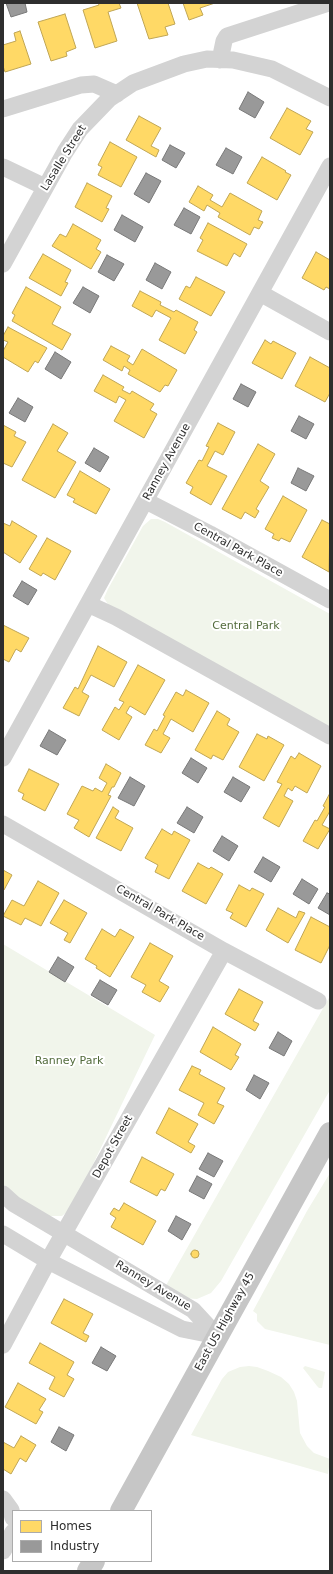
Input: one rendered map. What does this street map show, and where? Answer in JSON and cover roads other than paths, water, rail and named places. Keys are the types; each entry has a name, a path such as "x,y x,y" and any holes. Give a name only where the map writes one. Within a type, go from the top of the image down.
{"main road":[{"name":"East US Highway 45","path":"122,1510 330,1133"},
{"path":"88,1571 93,1562"}],"street":[{"path":"220,60 224,41 227,36 329,3"},
{"name":"Lasalle Street","path":"3,264 65,152 80,130 109,99 133,83 184,64 207,59 233,60 272,69 330,98"},
{"path":"3,109 81,85 94,84 117,94"},
{"name":"Ranney Avenue","path":"3,758 330,166"},
{"path":"3,167 46,187"},
{"path":"260,293 330,332"},
{"name":"Central Park Place","path":"146,501 210,534 330,600"},
{"path":"88,604 116,617 330,736"},
{"name":"Central Park Place","path":"3,824 224,951 318,1001"},
{"name":"Depot Street","path":"3,1345 48,1261 224,951"},
{"name":"Ranney Avenue","path":"3,1194 14,1204 193,1310 217,1336"},
{"name":"Ranney Avenue","path":"3,1234 48,1261 182,1328 217,1336"},
{"path":"3,1499 11,1510 12,1514"},
{"path":"3,1551 12,1534"}],"park label":[{"name":"Central Park","path":"246,626"},
{"name":"Ranney Park","path":"69,1061"}]}
